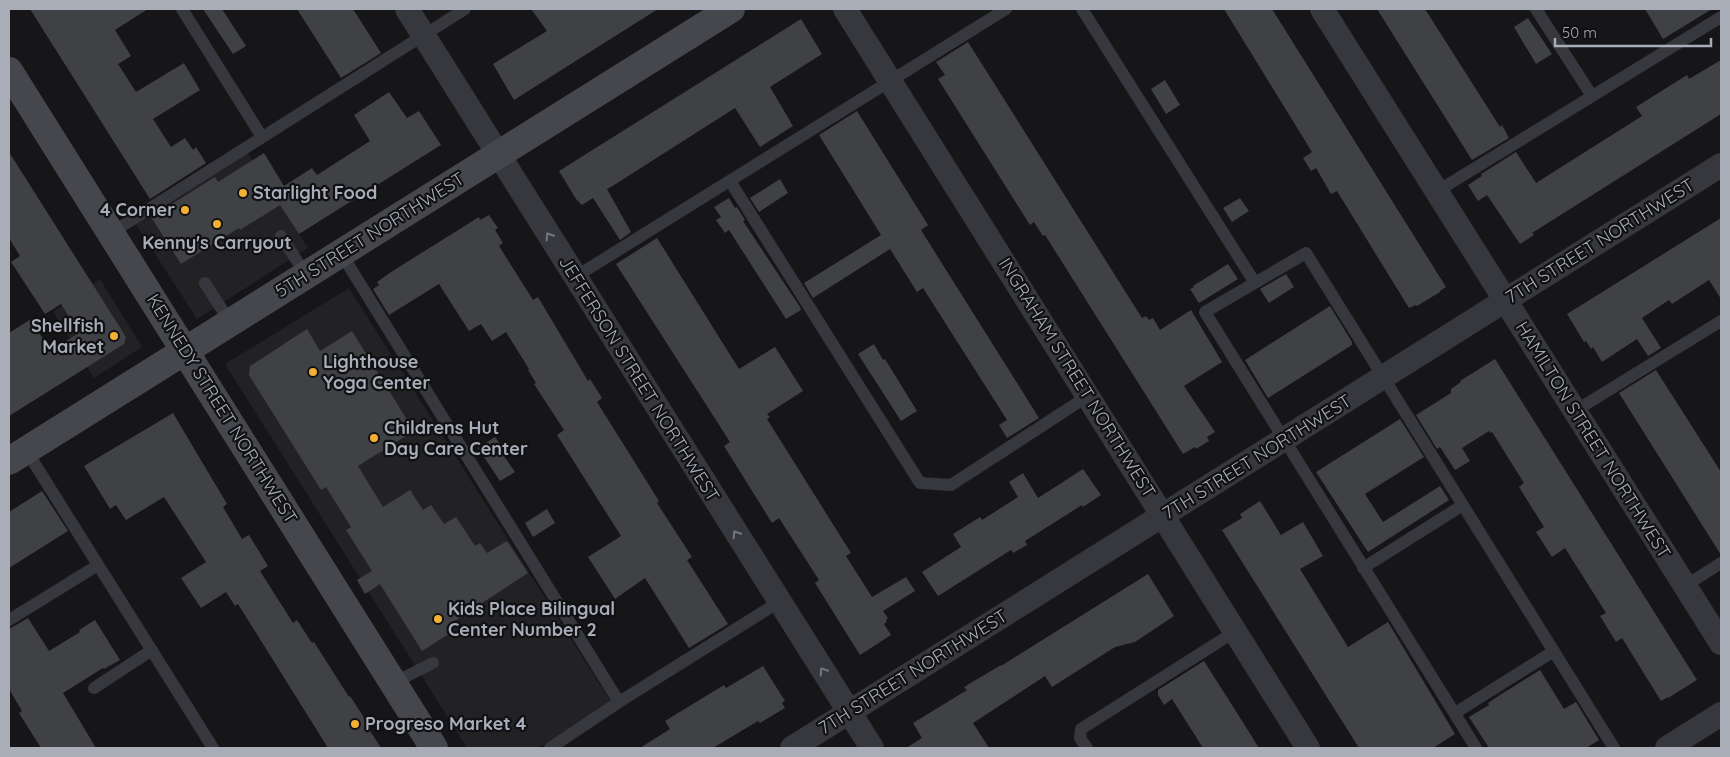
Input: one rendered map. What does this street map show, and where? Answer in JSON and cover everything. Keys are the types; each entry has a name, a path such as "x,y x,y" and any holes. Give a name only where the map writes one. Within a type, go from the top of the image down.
{"street":[{"name":"JEFFERSON STREET NORTHWEST","path":"407,9 872,748"},
{"name":"5TH STREET NORTHWEST","path":"17,456 731,9"},
{"name":"INGRAHAM STREET NORTHWEST","path":"845,9 1308,748"},
{"name":"HAMILTON STREET NORTHWEST","path":"1322,9 1721,643"},
{"name":"KENNEDY STREET NORTHWEST","path":"9,71 434,748"},
{"name":"7TH STREET NORTHWEST","path":"792,748 1721,165"},
{"path":"1667,748 1721,714"}],"lane":[{"path":"182,9 262,137"},
{"path":"110,232 465,9"},
{"path":"575,277 1006,9"},
{"path":"1082,9 1255,283"},
{"path":"1536,9 1592,96"},
{"path":"1436,192 1721,17"},
{"path":"730,181 920,484 951,485 1088,396"},
{"path":"281,236 306,275"},
{"path":"341,253 619,702"},
{"path":"1476,748 1205,312 1306,253 1614,748"},
{"path":"205,283 230,322"},
{"path":"1574,411 1721,321"},
{"path":"17,456 98,565 213,748"},
{"path":"1363,568 1463,505"},
{"path":"1685,586 1721,563"},
{"path":"9,620 98,565"},
{"path":"550,748 619,702 779,602"},
{"path":"1086,748 1080,738 1081,729 1236,631"},
{"path":"94,688 152,650"},
{"path":"1455,713 1554,651"},
{"path":"394,683 433,663"}],"shaded area":[{"path":"247,152 308,248 197,319 135,223"},
{"path":"100,279 142,347 94,378 53,312"},
{"path":"349,288 611,702 538,748 467,748 225,364"}],"building":[{"path":"30,9 148,9 115,30 131,56 118,64 136,92 184,63 200,90 153,119 171,147 185,138 193,150 196,147 206,163 150,199"},
{"path":"203,9 222,9 246,46 233,54"},
{"path":"297,9 353,9 381,53 341,78"},
{"path":"531,9 658,9 514,100 493,64 547,31"},
{"path":"1224,9 1272,9 1446,287 1440,292 1417,306 1409,308 1337,191 1331,194 1316,168 1311,171 1303,158 1312,152"},
{"path":"1377,9 1425,9 1500,127 1502,125 1509,138 1472,160"},
{"path":"1645,9 1712,9 1663,39"},
{"path":"1528,18 1552,54 1536,64 1514,27"},
{"path":"801,19 822,54 770,87 793,126 760,147 735,108 607,189 631,232 620,240 593,198 582,205 576,199 559,171"},
{"path":"968,42 1142,318 1146,316 1149,320 1153,318 1160,330 1191,310 1222,362 1184,386 1215,432 1207,437 1209,441 1196,449 1195,447 1183,454 1045,235 1043,236 1034,222 1030,225 938,79 945,75 936,62"},
{"path":"1721,60 1721,114 1532,233 1534,235 1520,244 1487,195 1478,201 1468,185 1482,176 1481,174 1516,152 1536,183 1642,116 1636,107 1687,75 1689,79"},
{"path":"1165,80 1180,105 1166,114 1151,89"},
{"path":"389,92 407,118 419,111 441,145 299,234 280,205 181,264 151,217 215,177 218,182 264,153 284,186 312,168 317,175 370,141 354,115"},
{"path":"857,111 928,225 921,230 1039,418 1007,438 999,425 1007,420 923,288 917,292 890,249 813,298 804,283 881,235 819,135"},
{"path":"9,152 126,337 124,344 9,416 9,333 31,319 50,351 79,333 61,304 45,314 11,262 20,256 9,238"},
{"path":"780,179 788,193 759,212 750,198"},
{"path":"729,198 735,208 737,207 745,220 743,221 800,307 801,310 786,319 729,230 725,233 716,220 721,217 714,207"},
{"path":"1240,198 1249,211 1232,222 1223,208"},
{"path":"489,215 498,228 495,230 503,243 499,246 533,300 538,297 588,381 590,379 602,398 597,402 659,501 657,503 692,557 687,560 728,624 689,648 645,578 615,599 588,557 621,536 557,435 564,430 534,384 536,383 529,369 506,332 492,341 481,324 469,331 439,284 389,315 373,289 379,285 377,282 391,272 479,217 480,220"},
{"path":"1721,218 1721,299 1709,280 1672,304 1669,300 1642,318 1661,348 1648,356 1637,339 1602,362 1593,347 1591,349 1586,341 1584,342 1567,314"},
{"path":"657,238 739,369 775,347 803,391 767,414 770,417 767,419 851,553 846,556 872,597 906,577 915,591 883,611 888,618 884,624 891,635 860,655 815,583 819,580 779,518 772,523 724,446 730,442 616,264"},
{"path":"1228,264 1238,279 1199,303 1190,289"},
{"path":"1286,274 1294,287 1269,303 1260,289"},
{"path":"1330,306 1352,345 1268,398 1245,360"},
{"path":"307,329 320,351 352,331 414,431 358,466 383,507 410,490 423,510 431,505 444,524 456,517 475,546 480,543 487,553 507,541 528,573 447,626 452,632 422,651 380,584 365,594 357,580 372,571 346,530 351,527 326,487 321,490 249,375 250,366"},
{"path":"874,344 917,411 901,421 858,354"},
{"path":"1495,359 1697,680 1668,698 1661,701 1622,638 1616,642 1600,616 1606,613 1565,548 1552,557 1536,532 1544,527 1519,487 1524,483 1492,432 1490,433 1489,431 1462,448 1470,461 1455,470 1440,447 1437,449 1416,415 1451,393 1451,389 1460,381"},
{"path":"1656,370 1721,472 1721,555 1619,393"},
{"path":"173,413 227,504 223,507 242,539 249,535 268,566 260,571 293,623 297,620 312,643 314,642 363,716 365,723 381,748 328,748 238,604 235,606 226,592 201,608 181,578 206,562 164,497 126,520 116,505 110,509 84,466"},
{"path":"1400,419 1424,457 1365,494 1383,522 1440,486 1449,500 1368,552 1316,472"},
{"path":"495,437 505,451 502,453 515,472 500,481 478,448"},
{"path":"1083,469 1101,495 1025,541 1027,545 1013,553 1011,550 938,596 922,572 961,547 953,534 980,517 982,520 1018,497 1009,482 1023,473 1038,498"},
{"path":"42,491 68,531 9,568 9,512"},
{"path":"1260,501 1281,535 1303,522 1323,556 1300,569 1348,647 1388,622 1455,734 1433,748 1359,748 1222,530 1242,518 1240,514"},
{"path":"547,509 555,523 533,537 525,523"},
{"path":"1148,574 1174,616 1135,642 1115,647 1052,687 1045,676 973,723 989,748 906,748 922,738 913,723 967,690 964,687"},
{"path":"28,618 49,651 80,632 79,630 95,620 120,660 103,668 63,693 96,748 41,748 19,713 22,711 9,689 9,629"},
{"path":"1204,661 1259,748 1203,748 1172,699 1164,705 1158,695 1158,690"},
{"path":"763,666 785,701 782,703 785,708 760,723 758,721 713,748 640,748 670,729 665,721 724,685 726,688"},
{"path":"1540,670 1564,709 1576,702 1599,740 1586,748 1489,748 1469,717"}],"place":[{"name":"Starlight Food","path":"243,193"},
{"name":"4 Corner","path":"185,210"},
{"name":"Kenny's Carryout","path":"217,224"},
{"name":"Shellfish Market","path":"114,336"},
{"name":"Lighthouse Yoga Center","path":"313,372"},
{"name":"Childrens Hut Day Care Center","path":"374,438"},
{"name":"Kids Place Bilingual Center Number 2","path":"438,619"},
{"name":"Progreso Market 4","path":"355,724"}]}
